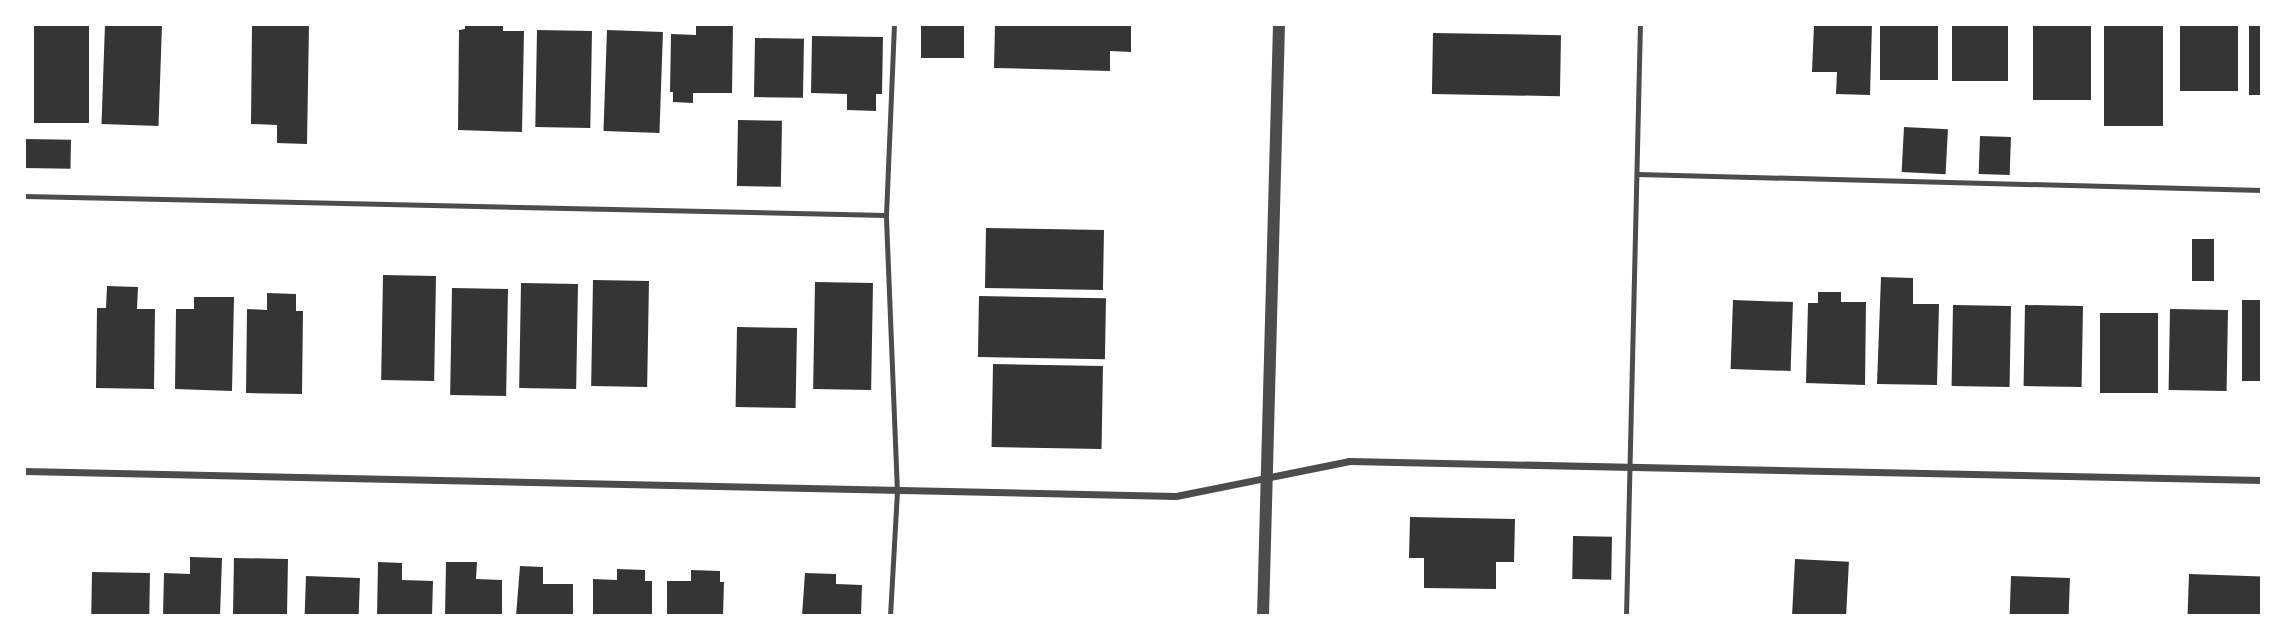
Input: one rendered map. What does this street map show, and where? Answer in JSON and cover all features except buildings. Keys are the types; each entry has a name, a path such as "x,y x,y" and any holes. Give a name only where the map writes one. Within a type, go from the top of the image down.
{"street":[{"path":"1263,615 1279,24"},
{"path":"24,471 1176,496 1349,461 2262,480"}],"lane":[{"path":"890,615 897,492 886,215 894,24"},
{"path":"1626,615 1640,24"},
{"path":"1637,174 2262,190"},
{"path":"24,197 886,215"}]}
